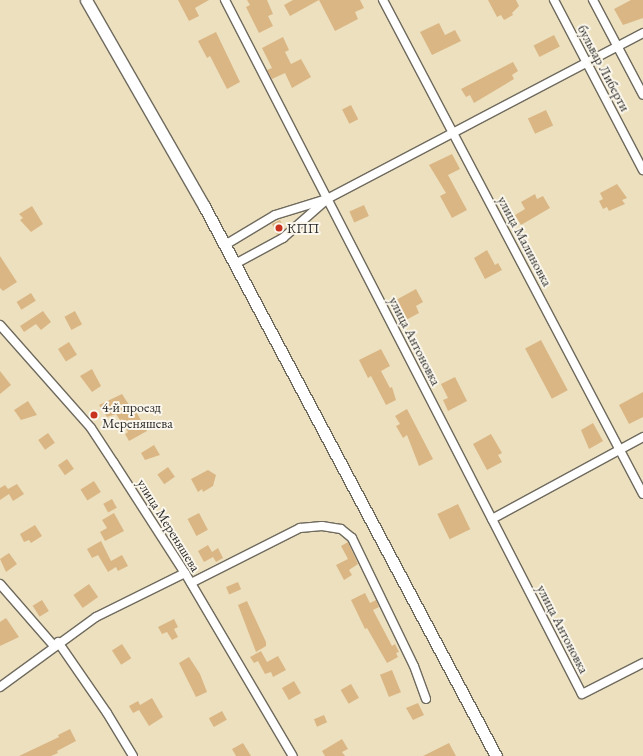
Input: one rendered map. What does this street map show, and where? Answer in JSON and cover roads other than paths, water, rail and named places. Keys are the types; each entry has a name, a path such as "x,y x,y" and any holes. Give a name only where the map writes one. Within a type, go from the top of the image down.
{"street":[{"path":"86,0 225,245 496,756"},
{"name":"улица Антоновка","path":"225,0 582,694 643,663"},
{"name":"улица Малиновка","path":"383,0 643,494"},
{"name":"бульвар Либерти","path":"554,0 643,170"},
{"name":"бульвар Либерти","path":"593,0 643,94"},
{"path":"225,245 275,215 328,199 454,134 643,33"},
{"path":"235,264 283,238 328,199"},
{"name":"улица Мереняшева","path":"0,325 91,428 185,573 293,756"},
{"path":"492,519 643,437"},
{"path":"191,583 300,528 322,526 341,529 352,538 414,666 426,699"},
{"path":"0,688 27,670 56,644 96,617 185,573"},
{"path":"0,584 56,644 107,713 133,756"}],"place":[{"name":"КПП","path":"279,228"},
{"name":"4-й проезд Мереняшева","path":"94,415"}]}
